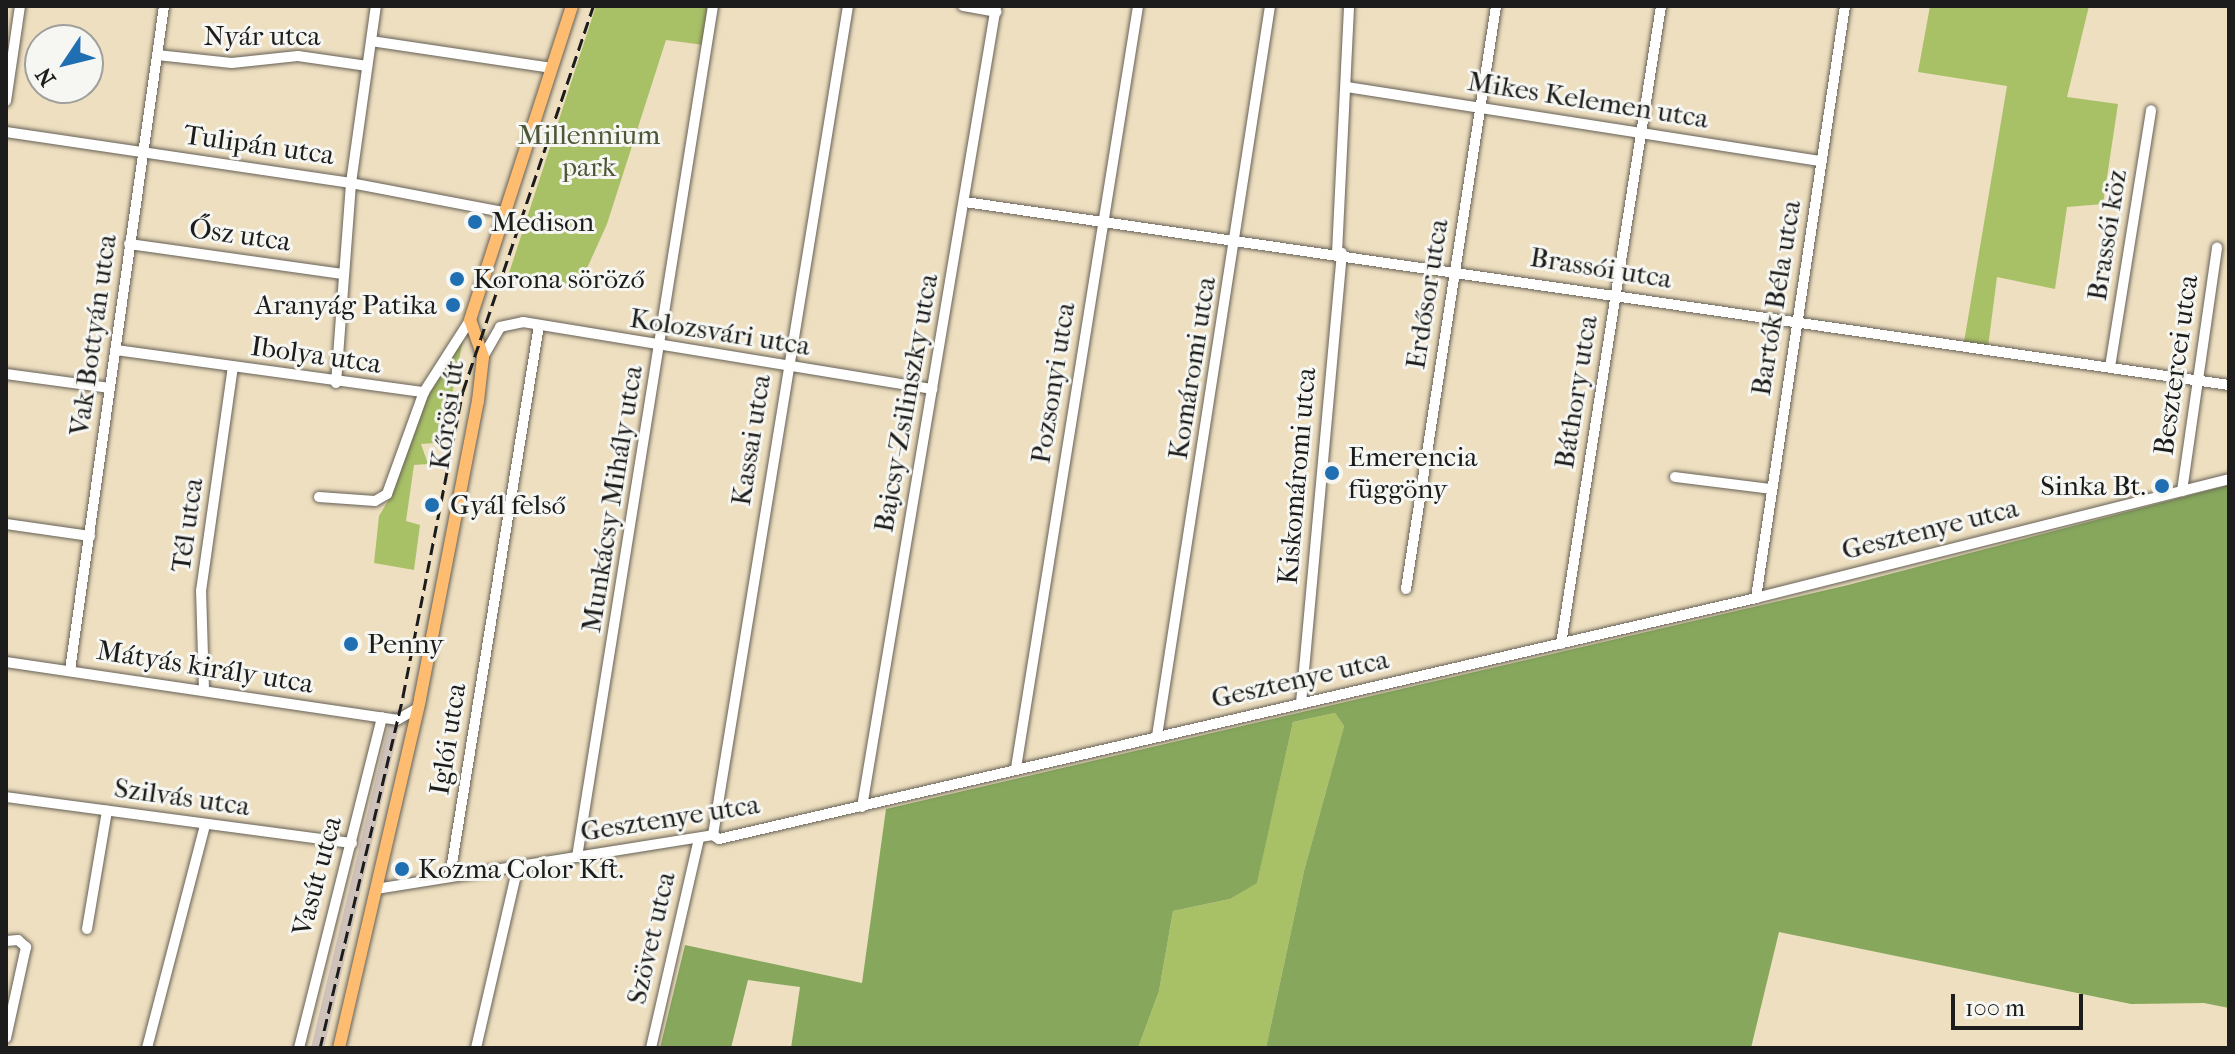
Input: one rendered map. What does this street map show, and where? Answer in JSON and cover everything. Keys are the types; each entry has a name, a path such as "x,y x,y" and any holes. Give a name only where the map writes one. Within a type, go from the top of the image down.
{"main road":[{"path":"471,326 503,212 572,6"},
{"name":"Kőrösi út","path":"339,1048 418,708 483,357 471,326"}],"street":[{"path":"6,101 20,6"},
{"name":"Vak Bottyán utca","path":"70,670 164,6"},
{"path":"336,383 351,183 376,6"},
{"name":"Munkácsy Mihály utca","path":"577,857 661,347 713,6"},
{"name":"Kassai utca","path":"713,835 786,368 848,6"},
{"path":"963,6 996,9"},
{"name":"Pozsonyi utca","path":"1016,768 1138,6"},
{"name":"Komáromi utca","path":"1157,736 1237,238 1270,6"},
{"name":"Kiskomáromi utca","path":"1301,703 1339,253 1349,6"},
{"name":"Erdősor utca","path":"1406,589 1496,6"},
{"name":"Báthory utca","path":"1561,644 1661,6"},
{"name":"Bartók Béla utca","path":"1756,598 1845,6"},
{"name":"Bajcsy-Zsilinszky utca","path":"862,807 996,9"},
{"path":"371,41 552,68"},
{"name":"Nyár utca","path":"157,55 232,63 298,56 367,66"},
{"name":"Mikes Kelemen utca","path":"1347,87 1821,161"},
{"name":"Brassói köz","path":"2110,367 2151,110"},
{"name":"Tulipán utca","path":"6,132 351,183 503,212"},
{"name":"Brassói utca","path":"965,202 1456,269 1796,323 2229,385"},
{"name":"Ősz utca","path":"129,244 343,274"},
{"name":"Besztercei utca","path":"2182,491 2217,247"},
{"name":"Kolozsvári utca","path":"471,326 539,325 786,368 933,389"},
{"name":"Iglói utca","path":"450,876 539,325"},
{"path":"319,497 375,501 387,494 424,392 471,326"},
{"path":"483,357 500,327"},
{"name":"Ibolya utca","path":"116,350 336,383 424,392"},
{"name":"Tél utca","path":"204,690 201,591 233,367"},
{"path":"6,374 110,388"},
{"path":"1675,477 1771,489"},
{"name":"Gesztenye utca","path":"376,889 713,835 719,839 1756,598 2229,479"},
{"path":"6,524 90,536"},
{"name":"Mátyás király utca","path":"6,662 397,720"},
{"path":"410,741 397,720 418,708"},
{"name":"Vasút utca","path":"299,1048 382,717"},
{"name":"Szilvás utca","path":"6,797 352,843"},
{"path":"87,929 107,811"},
{"path":"147,1048 205,825"},
{"name":"Szövet utca","path":"651,1048 699,838"},
{"path":"476,1048 518,866"},
{"path":"503,868 514,884"},
{"path":"6,941 18,940 26,947 6,1038"}],"shaded area":[{"path":"392,711 402,714 324,1048 311,1048"}],"green space":[{"name":"Millennium park","path":"596,6 709,6 704,45 666,40 607,224 579,286 509,273"},
{"path":"1930,6 2089,6 2067,97 2118,104 2103,204 2067,207 2055,289 1997,277 1988,347 1964,342 2007,86 1918,72"},
{"path":"463,340 443,440 436,433 435,443 421,444 428,464 414,465 406,521 420,525 414,570 374,563 379,516 392,494 425,400 455,343"},
{"path":"2229,485 2229,1008 2204,1003 2131,1004 1779,932 1751,1048 1266,1048 1304,871 1344,726 1335,713 1293,722 1257,883 1230,899 1173,911 1159,991 1138,1048 791,1048 800,987 748,980 731,1048 660,1048 685,945 862,983 886,809 1848,585"},
{"path":"1335,713 1344,726 1304,871 1266,1048 1138,1048 1159,991 1173,911 1230,899 1257,882 1293,722"}],"railway":[{"path":"320,1048 403,696 463,391 593,6"}],"place":[{"name":"Medison","path":"475,222"},
{"name":"Korona söröző","path":"457,279"},
{"name":"Aranyág Patika","path":"453,305"},
{"name":"Emerencia függöny","path":"1332,473"},
{"name":"Sinka Bt.","path":"2162,486"},
{"name":"Gyál felső","path":"432,505"},
{"name":"Penny","path":"351,644"},
{"name":"Kozma Color Kft.","path":"402,869"}]}
